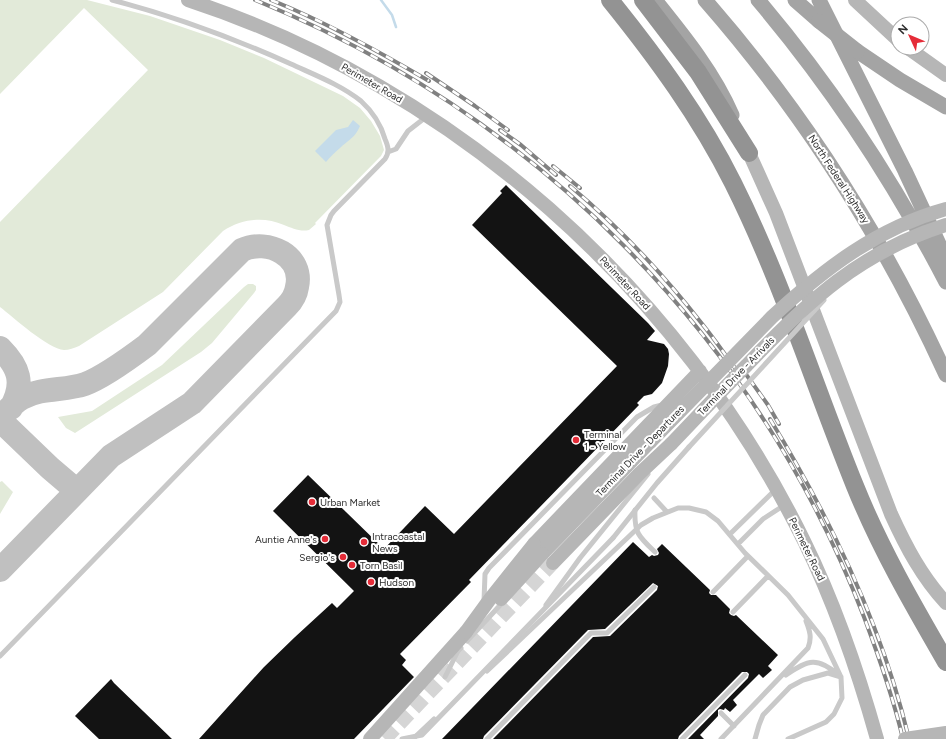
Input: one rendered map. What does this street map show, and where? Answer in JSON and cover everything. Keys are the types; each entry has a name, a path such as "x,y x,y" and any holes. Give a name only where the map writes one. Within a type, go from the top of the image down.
{"highway":[{"path":"610,0 646,46 683,98 704,130 732,182 771,267 864,508 898,579 946,662"},
{"path":"643,0 698,72 749,153"}],"main road":[{"path":"656,0 705,67 724,96 749,153"},
{"name":"North Federal Highway","path":"705,0 754,58 790,105 848,192 879,243 925,330 946,375"},
{"path":"758,0 821,81 855,129 932,254 946,282"},
{"path":"795,0 857,51 900,80 946,107"},
{"path":"819,0 905,171 946,259"}],"street":[{"name":"Perimeter Road","path":"188,0 267,30 327,57 380,86 427,116 499,168 563,221 605,261 643,302 700,371 745,436 776,489 809,552 837,614 859,676 877,739"},
{"path":"855,0 890,33"},
{"path":"919,56 946,75"},
{"path":"749,153 776,213 891,514 921,572 946,603"},
{"name":"Terminal Drive - Departures","path":"370,739 466,632 495,605 683,407 792,299 834,264 867,242 903,224 946,209"},
{"name":"Terminal Drive - Arrivals","path":"553,564 618,503 639,474 671,444 801,310 819,294 847,273 889,247 946,225"},
{"path":"466,632 534,544 700,371"},
{"path":"905,739 946,733"}],"lane":[{"path":"0,656 336,311 340,302 327,225 334,211 385,159 388,152 383,132 374,116 352,94 307,71 224,36 164,15 112,0"},
{"path":"388,152 396,150 408,131 427,116"},
{"path":"402,739 420,738 613,538 662,477 847,273"},
{"path":"445,678 458,651 654,442 662,425 667,404 654,407 637,417 489,568 485,574 484,580 485,622"},
{"path":"730,534 776,489"},
{"path":"654,498 667,512"},
{"path":"526,636 618,503"},
{"path":"738,544 763,518 785,505"},
{"path":"413,739 526,636 641,525 678,508 690,508 706,512 718,521 748,556 788,595 822,639 841,677 842,698 834,714 826,722 788,739"},
{"path":"635,510 636,531 641,539 655,552"},
{"path":"713,592 748,556"},
{"path":"733,612 768,576"},
{"path":"487,739 591,633 607,633 654,587"},
{"path":"722,739 808,648 811,639 803,615"},
{"path":"777,681 797,667 809,662 820,662 828,666 841,677"},
{"path":"755,739 763,715 790,687 803,680 828,673 841,677"},
{"path":"682,739 745,675"},
{"path":"721,713 734,726"}],"green space":[{"path":"0,0 87,0 150,16 220,40 264,58 343,96 360,108 371,121 380,136 384,150 381,156 309,230 299,230 268,220 245,221 230,227 223,231 163,292 79,346 66,350 57,348 40,339 0,307 0,222 148,70 84,8 0,94"},
{"path":"248,284 253,284 256,286 254,293 212,343 201,352 75,433 66,428 58,417 92,411 162,365"},
{"path":"2,481 13,492 0,514 0,482"}],"water":[{"path":"353,120 360,126 358,130 354,136 326,162 315,151 336,130 348,127"}],"building":[{"name":"Terminal 1 - Yellow","path":"506,185 655,331 647,340 664,344 668,349 669,354 668,366 662,383 652,394 644,396 637,403 639,405 469,580 471,582 400,654 406,660 402,665 414,677 354,739 199,739 264,667 295,637 332,603 337,608 354,591 273,511 308,475 384,549 425,506 454,534 617,366 472,225 502,193 500,191"},
{"path":"633,542 649,557 652,555 658,555 659,553 657,549 662,544 710,590 709,593 711,595 716,595 730,609 729,613 731,615 736,615 778,655 768,666 772,670 763,678 759,674 733,700 737,705 730,712 725,708 724,710 718,710 718,716 700,735 704,739 688,739 748,678 749,674 747,672 742,672 679,736 678,739 493,739 593,637 610,636 657,590 658,586 653,583 605,629 588,630 484,736 483,739 442,739"},
{"path":"111,679 172,739 99,739 75,716"}],"waterway":[{"path":"381,0 392,15 396,27"}],"taxiway":[{"path":"0,418 13,404 22,398 37,392 70,388 85,384 109,372 125,361 147,345 242,250 263,246 273,248 282,252 295,266 298,276 296,290 291,302 192,403 111,456 0,570"},
{"path":"0,348 12,362 18,376 18,391 11,408"},
{"path":"0,420 50,468 77,491"}],"tunnel":[{"path":"385,739 553,563"}],"railway":[{"path":"255,0 357,48 453,105 542,171 624,246 697,328 762,418 818,514 864,617 895,708 903,739"},
{"path":"271,0 352,38 429,81"},
{"path":"426,73 508,130"},
{"path":"500,130 521,145 556,175"},
{"path":"553,166 580,188"},
{"path":"570,186 606,218 657,270 713,337 741,376"},
{"path":"740,366 768,405 779,424"},
{"path":"770,419 814,495 852,574 884,655 898,697 909,739"}],"place":[{"name":"Terminal 1 - Yellow","path":"576,440"},
{"name":"Urban Market","path":"312,502"},
{"name":"Auntie Anne's","path":"325,539"},
{"name":"Intracoastal News","path":"364,542"},
{"name":"Sergio's","path":"343,557"},
{"name":"Torn Basil","path":"352,565"},
{"name":"Hudson","path":"371,582"}]}
